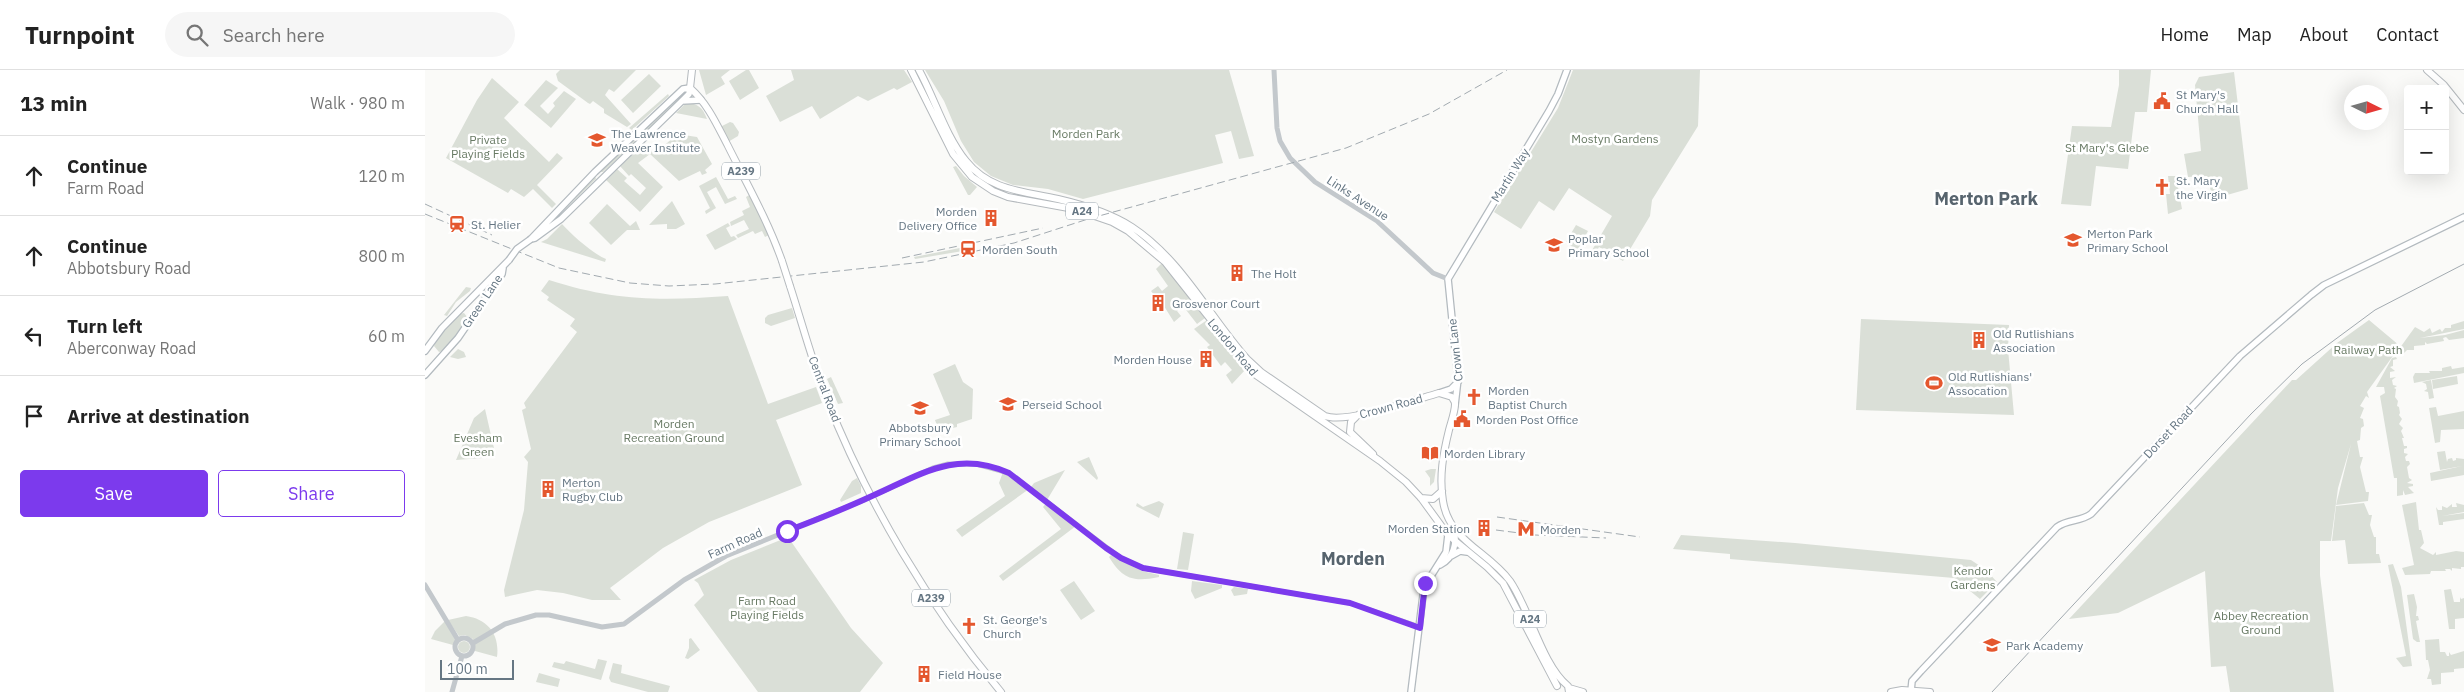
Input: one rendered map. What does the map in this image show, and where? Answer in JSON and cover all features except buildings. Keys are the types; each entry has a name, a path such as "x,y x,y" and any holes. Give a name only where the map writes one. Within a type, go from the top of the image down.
{"main road":[{"path":"531,238 535,238 558,222 689,94 693,70"},
{"name":"London Road","path":"911,70 953,154 972,177 983,185 1008,197 1074,209 1112,222 1128,231 1165,262 1253,373 1380,461 1406,482 1421,498 1448,535 1491,570 1507,589 1563,688"},
{"name":"London Road","path":"919,70 961,154 980,175 1007,190 1076,204 1114,217 1132,227 1168,259 1234,344 1254,366 1325,416 1335,419 1343,417"},
{"name":"Martin Way","path":"1448,279 1559,94 1567,70"},
{"path":"2427,70 2444,85 2464,110"},
{"path":"503,268 517,249 531,238 595,172 683,89 689,88"},
{"name":"Central Road","path":"689,88 701,100 719,127 764,215 782,261 826,397 873,496 923,586 1001,692"},
{"path":"682,101 701,100"},
{"path":"633,136 638,142"},
{"path":"595,172 601,178"},
{"name":"Dorset Road","path":"1911,691 1913,681 1921,671 2057,528 2066,521 2084,518 2091,514 2240,356 2271,327 2321,287 2464,217"},
{"name":"Green Lane","path":"425,351 460,309 503,268"},
{"name":"Green Lane","path":"425,375 445,355 502,274 503,268"},
{"name":"Crown Lane","path":"1448,279 1458,380 1455,405 1443,460 1442,490 1445,510 1454,529"},
{"path":"460,309 468,312 471,318"},
{"name":"Crown Road","path":"1343,417 1358,415 1439,393 1451,389 1458,380"},
{"name":"Crown Road","path":"1439,393 1452,397 1455,405"},
{"name":"A24","path":"1358,415 1351,422 1350,432 1380,461"},
{"path":"1421,498 1433,499 1442,490"},
{"path":"1451,556 1455,542 1454,529"},
{"name":"A24","path":"1454,529 1508,578 1563,688"},
{"path":"1411,692 1425,583 1439,565 1447,548 1448,535"},
{"path":"1439,565 1460,551 1467,552"},
{"path":"1563,688 1583,692"},
{"path":"1891,692 1930,692"}],"street":[{"name":"Links Avenue","path":"1274,70 1277,128 1284,148 1294,162 1315,182 1368,214 1395,236 1433,273 1448,279"},
{"name":"Farm Road","path":"473,643 505,624 536,615 549,615 603,627 617,626 628,622 657,599 726,556 873,496 933,468 962,463 989,466 1021,481 1106,548 1121,558 1143,568 1350,603 1420,628"},
{"path":"425,584 458,640 455,649 462,656"},
{"path":"458,640 467,638 473,643 471,654 462,656"},
{"path":"453,692 462,656"}],"green space":[{"path":"560,70 636,70 614,92 609,89 605,95 631,124 627,127 604,113 604,109 593,101 590,104 588,103 558,81 556,74"},
{"path":"699,70 730,70 721,77 725,84 706,95"},
{"path":"749,70 759,88 740,100 729,81"},
{"path":"791,70 904,70 912,82 897,90 894,88 868,101 858,96 820,119 812,106 780,122 766,96 794,80"},
{"name":"Morden Park","path":"925,70 1229,70 1254,156 1239,159 1231,131 1215,135 1223,163 1083,199 1048,189 1013,185 991,176 974,162 961,141 944,101"},
{"name":"Mostyn Gardens","path":"1573,70 1700,70 1698,126 1652,200 1650,216 1623,261 1599,247 1595,254 1591,252 1612,216 1569,188 1554,211 1539,201 1521,229 1494,212 1558,108"},
{"name":"St Mary's Glebe","path":"2119,70 2151,70 2147,112 2135,112 2128,169 2096,166 2091,206 2061,204 2072,126 2111,127 2119,85"},
{"path":"2234,72 2248,189 2213,199 2207,176 2188,177 2184,154 2201,151 2195,85 2199,77"},
{"path":"649,74 661,86 633,113 621,100"},
{"name":"Private Playing Fields","path":"492,78 519,102 504,118 549,162 557,153 563,158 537,185 556,204 552,208 533,189 524,197 511,189 508,193 446,158 477,100"},
{"path":"546,80 558,88 540,106 548,114 555,106 553,103 564,91 576,99 551,128 524,105"},
{"path":"687,91 682,99 638,138 636,136"},
{"path":"668,94 669,96 632,130 629,128"},
{"path":"686,103 699,107 707,119 676,113"},
{"path":"730,122 733,123 739,132 738,136 728,142 720,127"},
{"path":"677,134 697,137 712,164 705,170 707,173 702,175 700,171 679,181 650,154 638,163 663,187 640,212 606,180 617,169 627,178 624,181 640,195 646,188 631,174 629,176 620,166 642,145 655,154"},
{"path":"633,139 636,142 603,172 600,172"},
{"path":"956,166 977,187 970,195 968,195 953,167"},
{"path":"595,176 596,179 547,227 535,236"},
{"path":"2168,176 2176,176 2182,209 2168,214 2166,194 2170,194"},
{"path":"716,177 728,199 735,196 737,199 725,204 716,187 707,192 716,208 706,214 705,211 710,208 699,186"},
{"path":"751,194 771,234 765,237 762,231 755,234 753,231 738,238 736,235 749,229 744,220 731,226 730,222 744,215 742,211 750,207 746,197"},
{"path":"672,201 685,224 676,229 667,229 667,224 649,225"},
{"path":"607,204 630,226 636,221 640,230 627,230 611,245 589,223"},
{"path":"728,223 730,226 726,228 731,237 734,236 737,239 715,250 706,235"},
{"path":"562,224 576,238 606,259 605,262 541,242 547,239"},
{"path":"1576,225 1588,231 1577,251 1566,242"},
{"path":"975,245 975,249 915,259 914,257"},
{"path":"1162,263 1205,318 1197,324 1183,306 1177,311 1181,316 1174,322 1157,295 1155,296 1151,291 1158,286 1162,291 1168,286 1156,269"},
{"name":"Morden Recreation Ground","path":"549,280 595,292 638,298 681,299 728,296 768,404 816,387 822,403 776,420 802,485 709,522 663,548 610,588 621,600 592,600 563,593 537,590 505,597 504,590 524,510 528,462 524,457 531,449 522,410 526,408 524,403 577,332 570,326 575,319 547,300 549,297 541,291"},
{"path":"466,287 471,288 470,291 456,302 447,316 444,315"},
{"path":"792,308 795,318 771,326 765,323 765,318 768,315"},
{"path":"464,313 468,318 446,350 439,352 434,346 436,340 459,314"},
{"name":"Old Rutlishians' Assocation","path":"1861,319 2009,325 2008,349 2014,415 1856,410"},
{"path":"1207,320 1246,369 1232,384 1226,375 1232,370 1225,362 1221,366 1207,347 1210,345 1194,329"},
{"path":"2369,320 2400,346 2367,392 2369,398 2366,396 2360,406 2364,408 2360,418 2363,419 2364,426 2361,428 2360,440 2357,441 2360,457 2363,457 2360,467 2366,492 2369,492 2368,501 2336,505 2351,444 2338,488 2331,541 2320,541 2320,575 2334,692 2230,692 2226,666 2211,667 2205,571 2118,613 2069,619 2292,380 2296,380 2337,343"},
{"path":"2464,321 2464,329 2420,338 2445,335 2464,330 2464,338 2449,340 2446,337 2443,338 2444,341 2427,344 2425,342 2425,345 2414,346 2414,350 2407,350 2402,355 2394,356 2415,327 2424,332 2430,328 2432,333 2440,329 2442,332 2445,328 2451,328 2451,325"},
{"path":"458,349 464,352 466,357 458,359 450,357"},
{"path":"2396,357 2397,359 2393,360 2393,366 2390,367 2395,371 2390,372 2390,378 2396,377 2392,380 2393,385 2397,386 2394,388 2396,389 2395,397 2398,401 2399,415 2402,419 2399,424 2403,428 2401,431 2404,438 2402,438 2404,446 2407,446 2404,449 2404,453 2408,454 2405,457 2406,461 2409,461 2410,464 2407,467 2409,478 2412,480 2407,483 2413,484 2413,486 2408,487 2414,493 2405,495 2403,490 2403,495 2397,496 2397,478 2394,478 2380,396 2385,393 2384,387 2376,387 2392,358"},
{"path":"955,364 963,382 973,389 972,419 957,424 957,427 939,431 935,420 950,415 933,374"},
{"path":"2451,366 2452,369 2464,367 2464,373 2414,383 2413,377 2415,373 2442,371 2442,368"},
{"path":"2457,376 2458,384 2433,389 2432,380"},
{"path":"831,377 843,403 838,404 827,379"},
{"path":"2431,380 2434,398 2429,399 2428,392 2424,391 2427,389 2426,384 2422,382"},
{"path":"2436,407 2438,416 2464,411 2464,429 2441,430 2440,442 2435,443 2429,408"},
{"name":"Evesham Green","path":"485,409 496,457 456,460 474,418"},
{"path":"2445,451 2447,462 2448,459 2452,458 2453,461 2456,458 2464,459 2464,475 2431,481 2430,473 2462,466 2440,470 2437,452"},
{"path":"1089,457 1098,478 1097,480 1077,462"},
{"path":"1436,469 1434,482 1430,486 1430,478 1425,471"},
{"path":"1065,470 1047,500 1031,487 1034,483"},
{"path":"1003,472 1029,489 962,537 956,530 1005,496 999,483"},
{"path":"857,478 861,486 861,493 841,502 840,500 852,481"},
{"path":"1159,501 1164,504 1159,518 1136,506 1137,503 1143,507"},
{"path":"1047,502 1076,526 1003,581 999,576 1061,529 1043,507"},
{"path":"2416,502 2419,530 2421,530 2424,543 2420,548 2433,555 2436,552 2436,555 2456,551 2464,552 2464,567 2461,567 2461,569 2452,568 2452,571 2445,569 2446,571 2431,571 2430,574 2405,575 2402,568 2414,565 2402,505"},
{"path":"2364,503 2369,515 2372,515 2370,525 2374,537 2376,537 2376,554 2379,554 2381,563 2348,564 2345,540 2332,541 2336,506"},
{"path":"2456,503 2464,505 2464,512 2442,516 2464,513 2464,519 2443,522 2443,525 2439,525 2436,507 2438,510 2442,510 2442,506 2447,508 2452,504 2452,507 2457,507"},
{"path":"1183,532 1194,534 1188,570 1177,569"},
{"name":"Kendor Gardens","path":"1681,535 1795,543 1971,560 1986,570 1997,582 1980,599 1954,578 1730,559 1730,554 1673,549"},
{"name":"Farm Road Playing Fields","path":"788,537 851,628 883,663 860,692 758,692 694,605 704,595 698,583 694,580 731,560"},
{"path":"1111,555 1142,571 1159,575 1159,577 1130,578 1119,571 1114,565 1109,557"},
{"path":"2393,564 2401,587 2412,666 2403,667 2396,658 2406,656 2388,565"},
{"path":"1074,581 1095,611 1081,620 1060,590"},
{"path":"1192,581 1222,585 1222,588 1195,599 1191,591"},
{"path":"1234,587 1248,589 1247,594 1234,596 1231,590"},
{"path":"2451,589 2454,602 2460,602 2460,597 2461,599 2464,598 2464,618 2455,619 2455,629 2449,629 2444,590"},
{"path":"2414,594 2417,607 2416,616 2418,616 2419,620 2416,621 2420,642 2413,639 2407,595"},
{"path":"466,616 481,621 491,629 497,642 497,657 475,651 473,639 465,635 459,636 448,620"},
{"path":"445,621 456,639 453,645 431,639 435,631"},
{"path":"691,638 700,650 688,659 685,658 689,648 689,639"},
{"path":"2439,639 2440,652 2445,652 2447,656 2449,656 2449,652 2451,655 2464,651 2464,668 2454,669 2454,672 2441,673 2441,684 2432,685 2431,679 2427,679 2430,670 2428,660 2426,660 2425,640"},
{"path":"464,641 470,647 464,653 458,647"},
{"path":"598,659 607,661 601,680 552,667 554,662 564,664 566,661 595,669"},
{"path":"613,663 622,665 621,673 670,686 668,692 648,692 611,682 609,678"},
{"path":"539,673 560,679 558,687 536,682"}],"tram line":[{"path":"1992,692 2251,414 2302,364 2375,310 2464,264"}],"railway":[{"path":"425,214 559,268 630,283 669,286 715,284 924,262 1014,243 1088,219 1346,148 1429,114 1507,70"},
{"path":"425,204 492,235"},
{"path":"902,258 1043,228"},
{"path":"1497,517 1640,537"},
{"path":"1496,530 1535,535 1606,538"}],"place":[{"name":"St Mary's Church Hall","path":"2162,101"},
{"name":"The Lawrence Weaver Institute","path":"597,140"},
{"name":"St. Mary the Virgin","path":"2162,187"},
{"name":"Morden Delivery Office","path":"991,218"},
{"name":"St. Helier","path":"457,224"},
{"name":"Merton Park Primary School","path":"2073,240"},
{"name":"Poplar Primary School","path":"1554,245"},
{"name":"Morden South","path":"968,249"},
{"name":"The Holt","path":"1237,273"},
{"name":"Grosvenor Court","path":"1158,303"},
{"name":"Old Rutlishians Association","path":"1979,340"},
{"name":"Morden House","path":"1206,359"},
{"name":"Old Rutlishians' Assocation","path":"1934,383"},
{"name":"Morden Baptist Church","path":"1474,397"},
{"name":"Perseid School","path":"1008,404"},
{"name":"Abbotsbury Primary School","path":"920,408"},
{"name":"Morden Post Office","path":"1462,419"},
{"name":"Morden Library","path":"1430,453"},
{"name":"Merton Rugby Club","path":"548,489"},
{"name":"Morden Station","path":"1484,528"},
{"name":"Morden","path":"1526,529"},
{"name":"St. George's Church","path":"969,626"},
{"name":"Park Academy","path":"1992,645"},
{"name":"Field House","path":"924,674"}],"district":[{"name":"Merton Park","path":"1986,198"},
{"name":"Morden","path":"1353,558"}],"route":[{"path":"787,531 873,496 933,468 948,464 976,464 1009,473 1121,558 1143,568 1158,572 1350,603 1420,628 1425,583"}],"park label":[{"name":"Railway Path","path":"2368,349"},
{"name":"Abbey Recreation Ground","path":"2261,622"}]}
